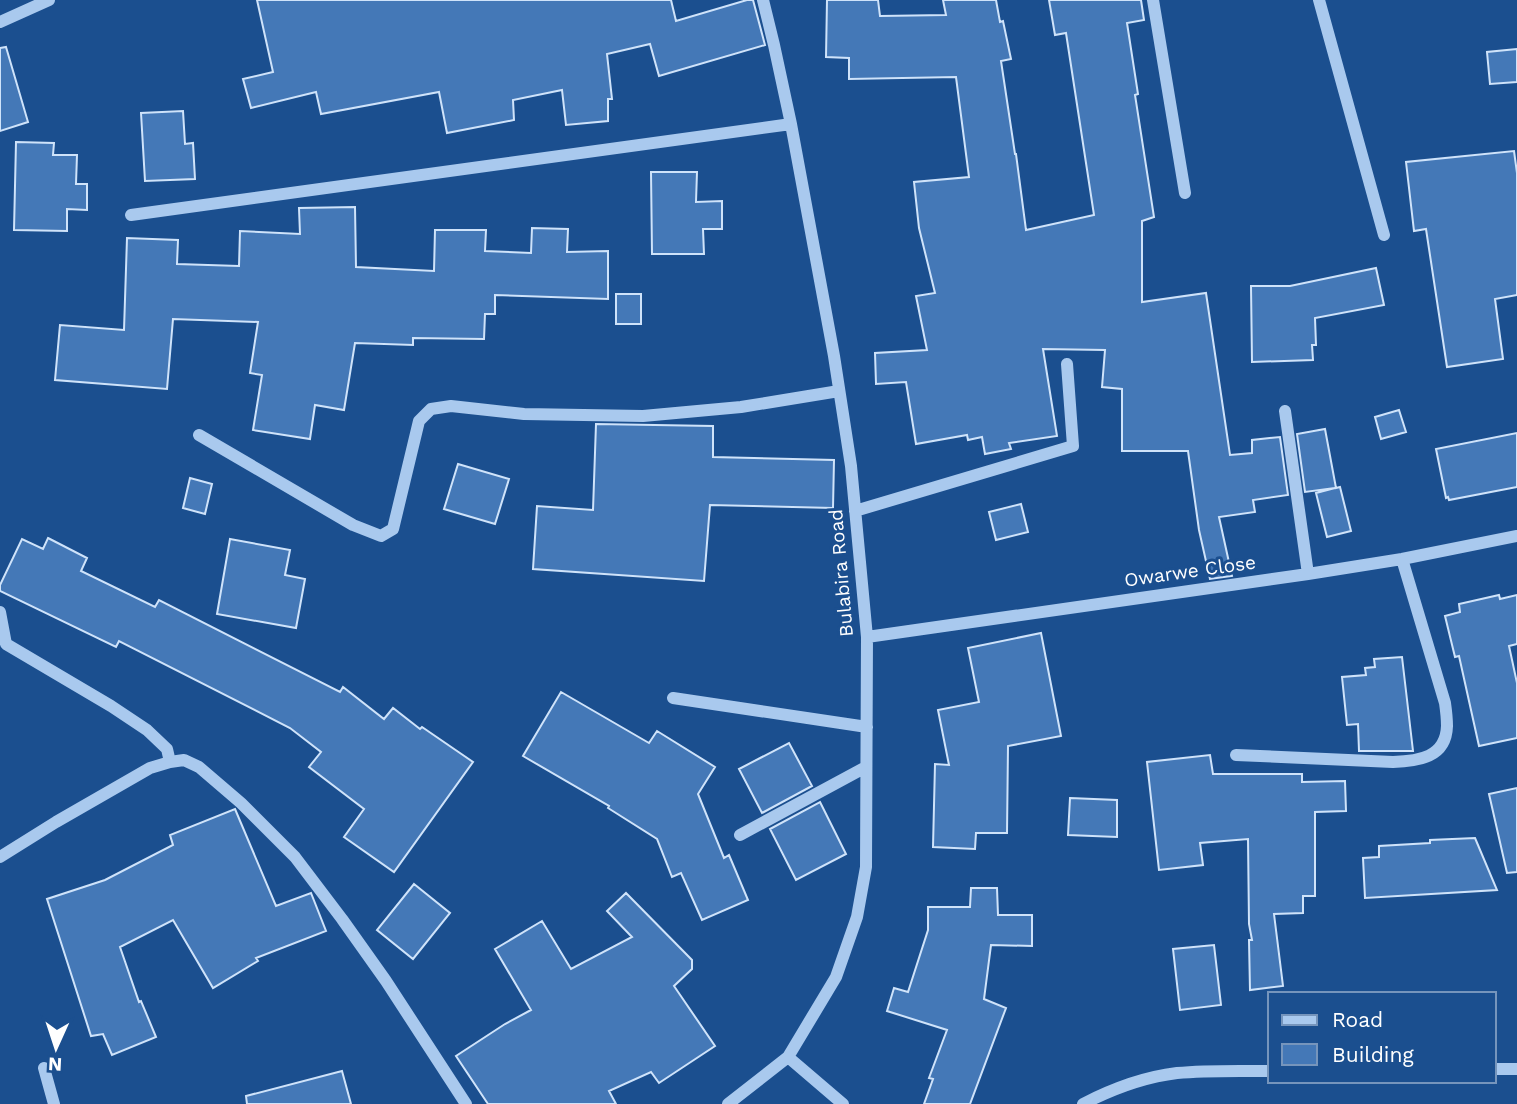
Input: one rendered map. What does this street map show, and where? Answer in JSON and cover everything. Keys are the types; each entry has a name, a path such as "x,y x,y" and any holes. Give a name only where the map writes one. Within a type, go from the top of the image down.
{"street":[{"path":"0,22 49,0"},
{"name":"Bulabira Road","path":"728,1104 788,1056 836,977 857,917 866,867 867,637 851,466 834,356 791,124 762,0"},
{"path":"1153,0 1185,193"},
{"path":"1319,0 1384,235"},
{"path":"131,215 791,124"},
{"path":"855,511 1073,446 1067,364"},
{"path":"199,435 353,525 381,536 393,529 419,421 431,410 451,405 524,414 643,416 741,407 839,391"},
{"path":"1285,411 1308,574"},
{"name":"Owarwe Close","path":"867,637 1308,574 1517,536"},
{"path":"1236,754 1415,761 1431,756 1443,744 1447,727 1445,703 1402,559"},
{"path":"0,612 6,644 148,730 167,749 170,762"},
{"path":"673,698 867,727"},
{"path":"0,857 150,768 184,760 199,766 295,857 386,981 466,1104"},
{"path":"740,835 866,767"},
{"path":"788,1056 843,1104"},
{"path":"44,1068 54,1104"},
{"path":"1496,1069 1517,1069"},
{"path":"1083,1104 1140,1080 1175,1073 1268,1071"}],"building":[{"path":"257,0 671,0 676,21 753,0 765,45 659,76 650,44 607,54 612,99 608,99 608,121 566,125 562,90 513,100 514,120 447,133 439,92 321,114 316,92 251,108 243,79 273,72"},
{"path":"827,0 878,0 880,16 946,15 943,0 996,0 1011,59 1001,61 1026,230 1094,215 1066,33 1055,35 1049,0 1141,0 1144,20 1127,23 1154,217 1142,221 1142,302 1206,293 1230,455 1252,453 1252,440 1280,437 1288,495 1253,500 1255,512 1219,517 1232,576 1210,579 1199,530 1188,451 1122,451 1122,389 1102,387 1105,350 1043,349 1057,436 1009,443 1011,449 985,454 982,437 968,440 967,435 916,444 906,382 876,384 875,353 927,350 916,296 935,293 919,228 914,182 969,177 956,77 849,79 849,58 826,57"},
{"path":"6,47 28,122 0,131 0,48"},
{"path":"1517,49 1517,82 1490,84 1487,52"},
{"path":"183,111 185,144 193,143 195,179 145,181 141,113"},
{"path":"16,142 54,143 53,155 77,155 76,184 87,184 87,210 67,209 67,231 14,230"},
{"path":"1514,151 1517,173 1517,295 1495,299 1503,359 1447,367 1426,229 1414,231 1406,162"},
{"path":"651,172 697,172 696,202 722,201 722,229 703,229 704,254 652,254"},
{"path":"355,207 356,267 434,271 435,230 486,230 485,251 531,253 532,228 568,229 567,252 608,251 608,299 495,295 495,314 485,314 484,339 413,338 413,345 355,343 344,410 315,405 310,439 253,430 262,375 250,373 258,322 173,319 167,389 55,380 60,325 124,330 127,238 178,240 177,264 239,266 240,231 300,234 299,208"},
{"path":"1376,268 1384,305 1315,318 1316,345 1312,345 1313,360 1252,362 1251,286 1290,286"},
{"path":"616,294 641,294 641,324 616,324"},
{"path":"1399,410 1406,432 1381,439 1375,417"},
{"path":"596,424 713,426 713,457 834,460 833,508 710,505 704,581 533,569 537,506 593,510"},
{"path":"1325,429 1336,488 1340,487 1351,531 1327,537 1316,493 1335,488 1305,492 1297,434"},
{"path":"1517,433 1517,487 1449,500 1446,498 1436,449"},
{"path":"458,464 509,479 495,524 444,509"},
{"path":"190,478 212,484 205,514 183,508"},
{"path":"1021,504 1028,532 996,540 989,512"},
{"path":"48,538 87,558 81,571 155,607 159,600 340,692 343,687 384,719 393,708 420,729 422,727 473,762 394,872 344,837 364,809 309,767 321,752 290,728 119,641 116,647 0,591 0,585 22,539 43,549"},
{"path":"230,539 290,550 285,575 305,579 296,628 217,614"},
{"path":"1499,595 1500,599 1517,595 1517,644 1509,646 1517,683 1517,738 1479,746 1459,656 1455,657 1445,616 1460,612 1459,604"},
{"path":"1041,633 1061,736 1008,746 1007,833 976,833 975,849 933,847 935,764 949,765 938,710 979,702 968,648"},
{"path":"1402,657 1413,751 1359,751 1358,724 1347,725 1342,677 1366,675 1365,668 1375,667 1374,659"},
{"path":"561,692 649,743 657,731 715,767 698,794 724,858 729,855 748,900 702,920 681,873 672,877 657,839 608,808 609,806 523,756"},
{"path":"789,743 812,786 762,813 739,769"},
{"path":"1210,755 1213,774 1302,774 1302,782 1345,781 1346,811 1315,812 1315,896 1303,896 1303,913 1274,914 1283,986 1250,990 1249,940 1252,940 1249,924 1248,839 1200,843 1203,865 1159,870 1147,762"},
{"path":"1517,788 1517,872 1507,873 1489,794"},
{"path":"1070,798 1117,800 1117,837 1068,835"},
{"path":"820,802 846,854 796,880 770,829"},
{"path":"235,809 276,906 311,893 326,931 256,958 258,961 213,988 173,920 120,947 139,1002 141,1001 156,1037 112,1055 103,1034 91,1036 47,899 105,880 173,845 170,835"},
{"path":"1475,838 1497,890 1365,898 1363,858 1379,857 1379,846"},
{"path":"414,884 450,913 413,959 377,930"},
{"path":"971,888 997,888 998,915 1032,915 1032,946 991,945 984,999 1006,1008 970,1104 924,1104 933,1079 929,1078 947,1030 887,1011 894,988 908,992 928,930 928,907 970,907"},
{"path":"626,893 692,960 692,969 674,986 715,1046 659,1083 651,1072 609,1091 616,1104 488,1104 456,1056 531,1010 495,949 542,921 571,969 632,937 607,911"},
{"path":"1214,945 1221,1005 1180,1010 1173,949"},
{"path":"342,1071 351,1104 247,1104 246,1096"}]}
